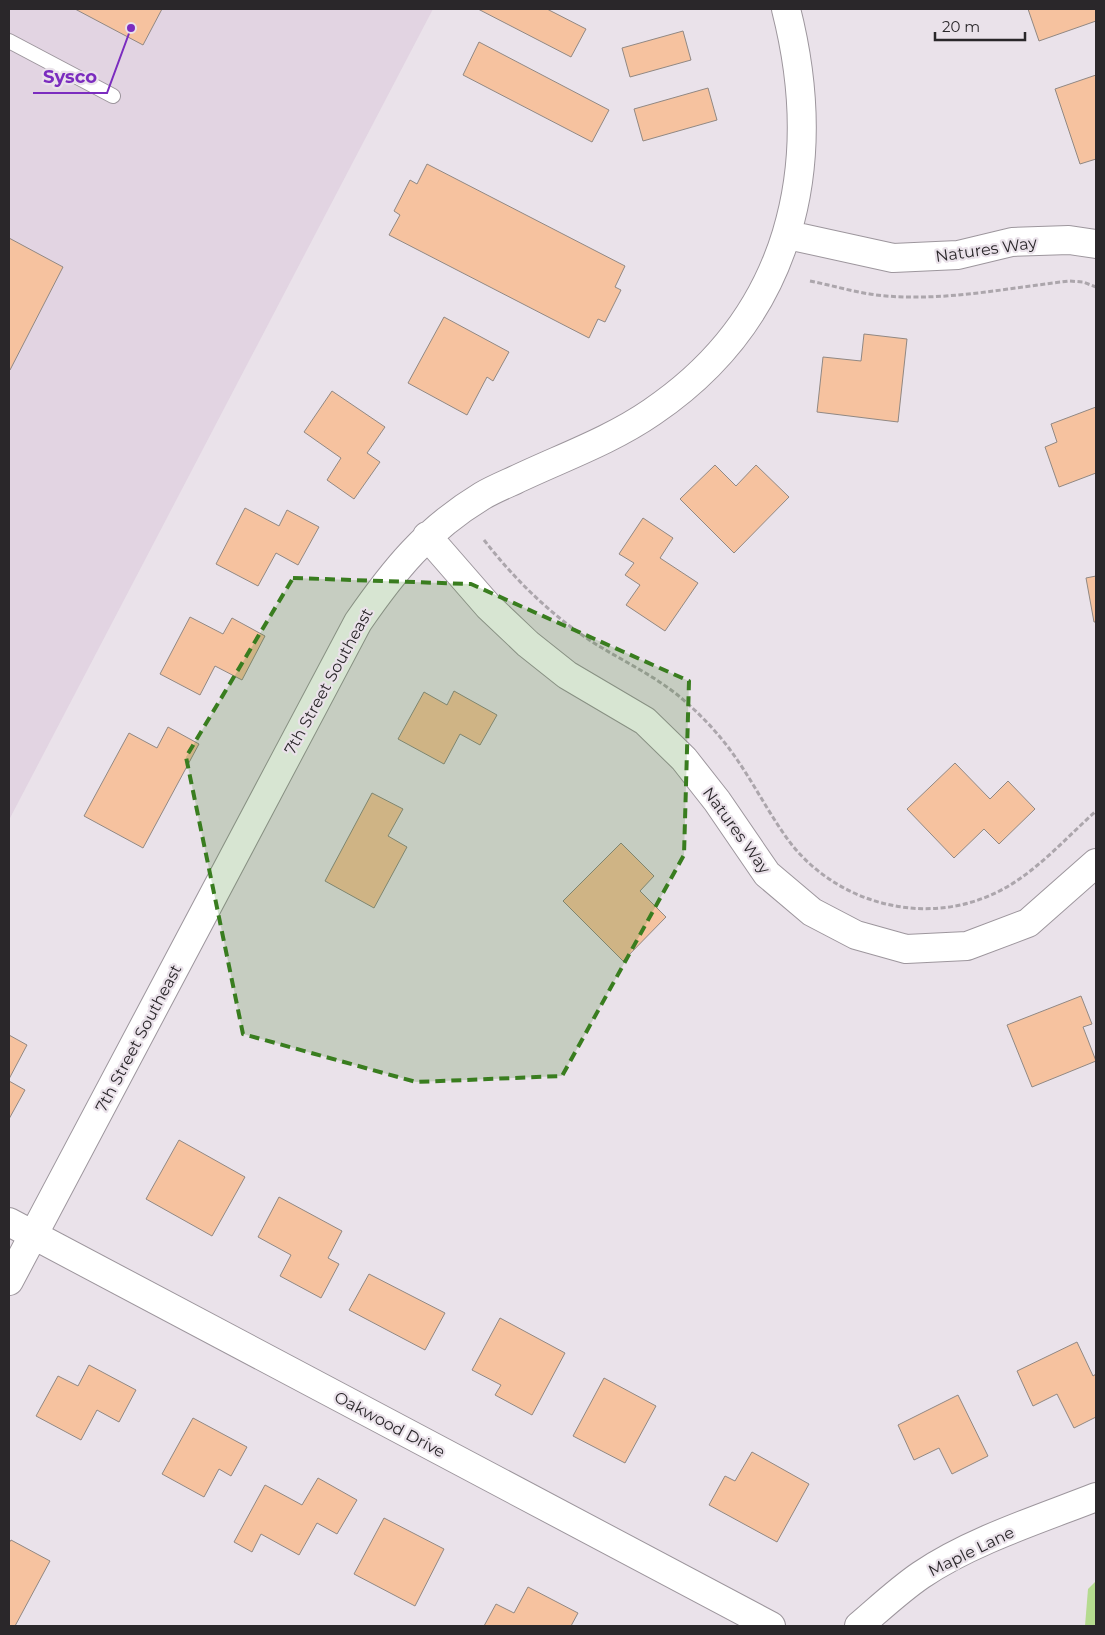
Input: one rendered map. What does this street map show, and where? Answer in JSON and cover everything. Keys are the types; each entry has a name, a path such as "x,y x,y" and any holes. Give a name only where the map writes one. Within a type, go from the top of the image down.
{"street":[{"name":"7th Street Southeast","path":"9,1281 358,622 398,567 427,536 482,496 616,434 652,412 686,386 716,357 739,330 760,298 788,235 800,170 803,122 798,68 786,9"},
{"name":"Natures Way","path":"788,235 892,258 958,255 1012,242 1069,240 1096,244"},
{"name":"Natures Way","path":"427,536 488,606 528,644 567,675 652,727 684,759 717,801 767,874 812,912 856,935 906,949 967,946 1028,923 1096,863"},
{"name":"Oakwood Drive","path":"9,1222 771,1626"},
{"name":"Maple Lane","path":"859,1626 900,1591 947,1559 1000,1535 1096,1497"}],"lane":[{"path":"9,41 113,96"}],"path":[{"path":"810,280 884,296 916,298 958,296 1069,281 1083,282 1096,287"},
{"path":"484,540 522,584 550,610 594,643 654,678 686,702 720,738 738,761 793,846 809,863 833,883 854,894 878,902 920,909 942,909 984,898 1025,876 1096,811"}],"highlighted area":[{"path":"293,578 471,584 689,681 684,855 562,1076 416,1082 243,1034 186,757"}],"shaded area":[{"path":"9,9 433,9 9,820"}],"green space":[{"path":"1096,1581 1096,1626 1085,1626 1088,1589"}],"building":[{"path":"75,9 162,9 143,45"},
{"path":"478,9 547,9 586,29 571,57"},
{"path":"1028,9 1096,9 1096,21 1039,41"},
{"path":"683,31 691,60 630,77 622,48"},
{"path":"479,42 609,110 592,142 463,75"},
{"path":"1096,75 1096,159 1080,164 1055,89"},
{"path":"708,88 717,120 643,141 634,109"},
{"path":"427,164 625,266 615,287 621,290 605,322 598,319 589,338 389,235 400,215 394,211 410,180 417,184"},
{"path":"9,238 63,267 10,370 9,369"},
{"path":"444,317 509,352 493,381 487,377 467,415 408,383"},
{"path":"864,334 907,339 898,422 817,412 823,357 861,361"},
{"path":"332,391 385,427 367,453 380,462 354,499 327,480 341,458 304,432"},
{"path":"1096,407 1096,473 1059,487 1045,447 1057,442 1051,424"},
{"path":"715,465 736,486 756,465 789,497 734,553 680,499"},
{"path":"245,508 279,526 287,510 319,527 298,565 276,553 258,586 216,564"},
{"path":"643,518 673,538 660,558 698,583 665,631 626,605 640,585 625,575 634,563 619,554"},
{"path":"1096,576 1096,622 1094,622 1086,578"},
{"path":"190,617 223,634 232,618 265,636 242,680 215,666 200,695 160,674"},
{"path":"454,691 497,715 480,745 460,734 444,764 398,739 424,692 447,705"},
{"path":"168,727 199,744 143,848 84,816 129,733 157,748"},
{"path":"955,763 990,799 1008,781 1035,809 999,844 984,829 954,858 907,809"},
{"path":"372,793 403,809 388,836 407,847 374,908 325,881"},
{"path":"621,843 654,876 640,891 666,917 623,961 563,901"},
{"path":"1081,996 1092,1024 1083,1027 1096,1061 1032,1087 1007,1025"},
{"path":"9,1035 27,1045 9,1079"},
{"path":"9,1081 25,1090 9,1119"},
{"path":"179,1140 245,1177 212,1236 146,1199"},
{"path":"279,1197 342,1231 328,1258 339,1264 321,1298 280,1276 291,1255 258,1237"},
{"path":"369,1274 445,1313 425,1350 349,1310"},
{"path":"500,1318 565,1353 532,1415 495,1395 501,1385 472,1370"},
{"path":"1077,1342 1093,1376 1096,1374 1096,1417 1074,1428 1057,1394 1033,1406 1017,1371"},
{"path":"89,1365 136,1390 119,1422 97,1410 81,1440 36,1416 58,1376 78,1386"},
{"path":"604,1378 656,1406 625,1463 573,1436"},
{"path":"958,1395 988,1456 952,1474 939,1448 914,1460 898,1425"},
{"path":"193,1418 247,1447 231,1476 219,1469 204,1497 162,1474"},
{"path":"752,1452 809,1484 777,1542 709,1505 725,1476 735,1481"},
{"path":"318,1478 357,1500 337,1534 317,1523 299,1555 261,1534 252,1552 234,1542 265,1485 302,1505"},
{"path":"384,1518 444,1549 415,1606 354,1574"},
{"path":"11,1540 50,1561 15,1626 9,1626 9,1543"},
{"path":"528,1587 578,1613 571,1626 484,1626 496,1604 514,1613"}],"place":[{"name":"Sysco","path":"131,28"}]}
